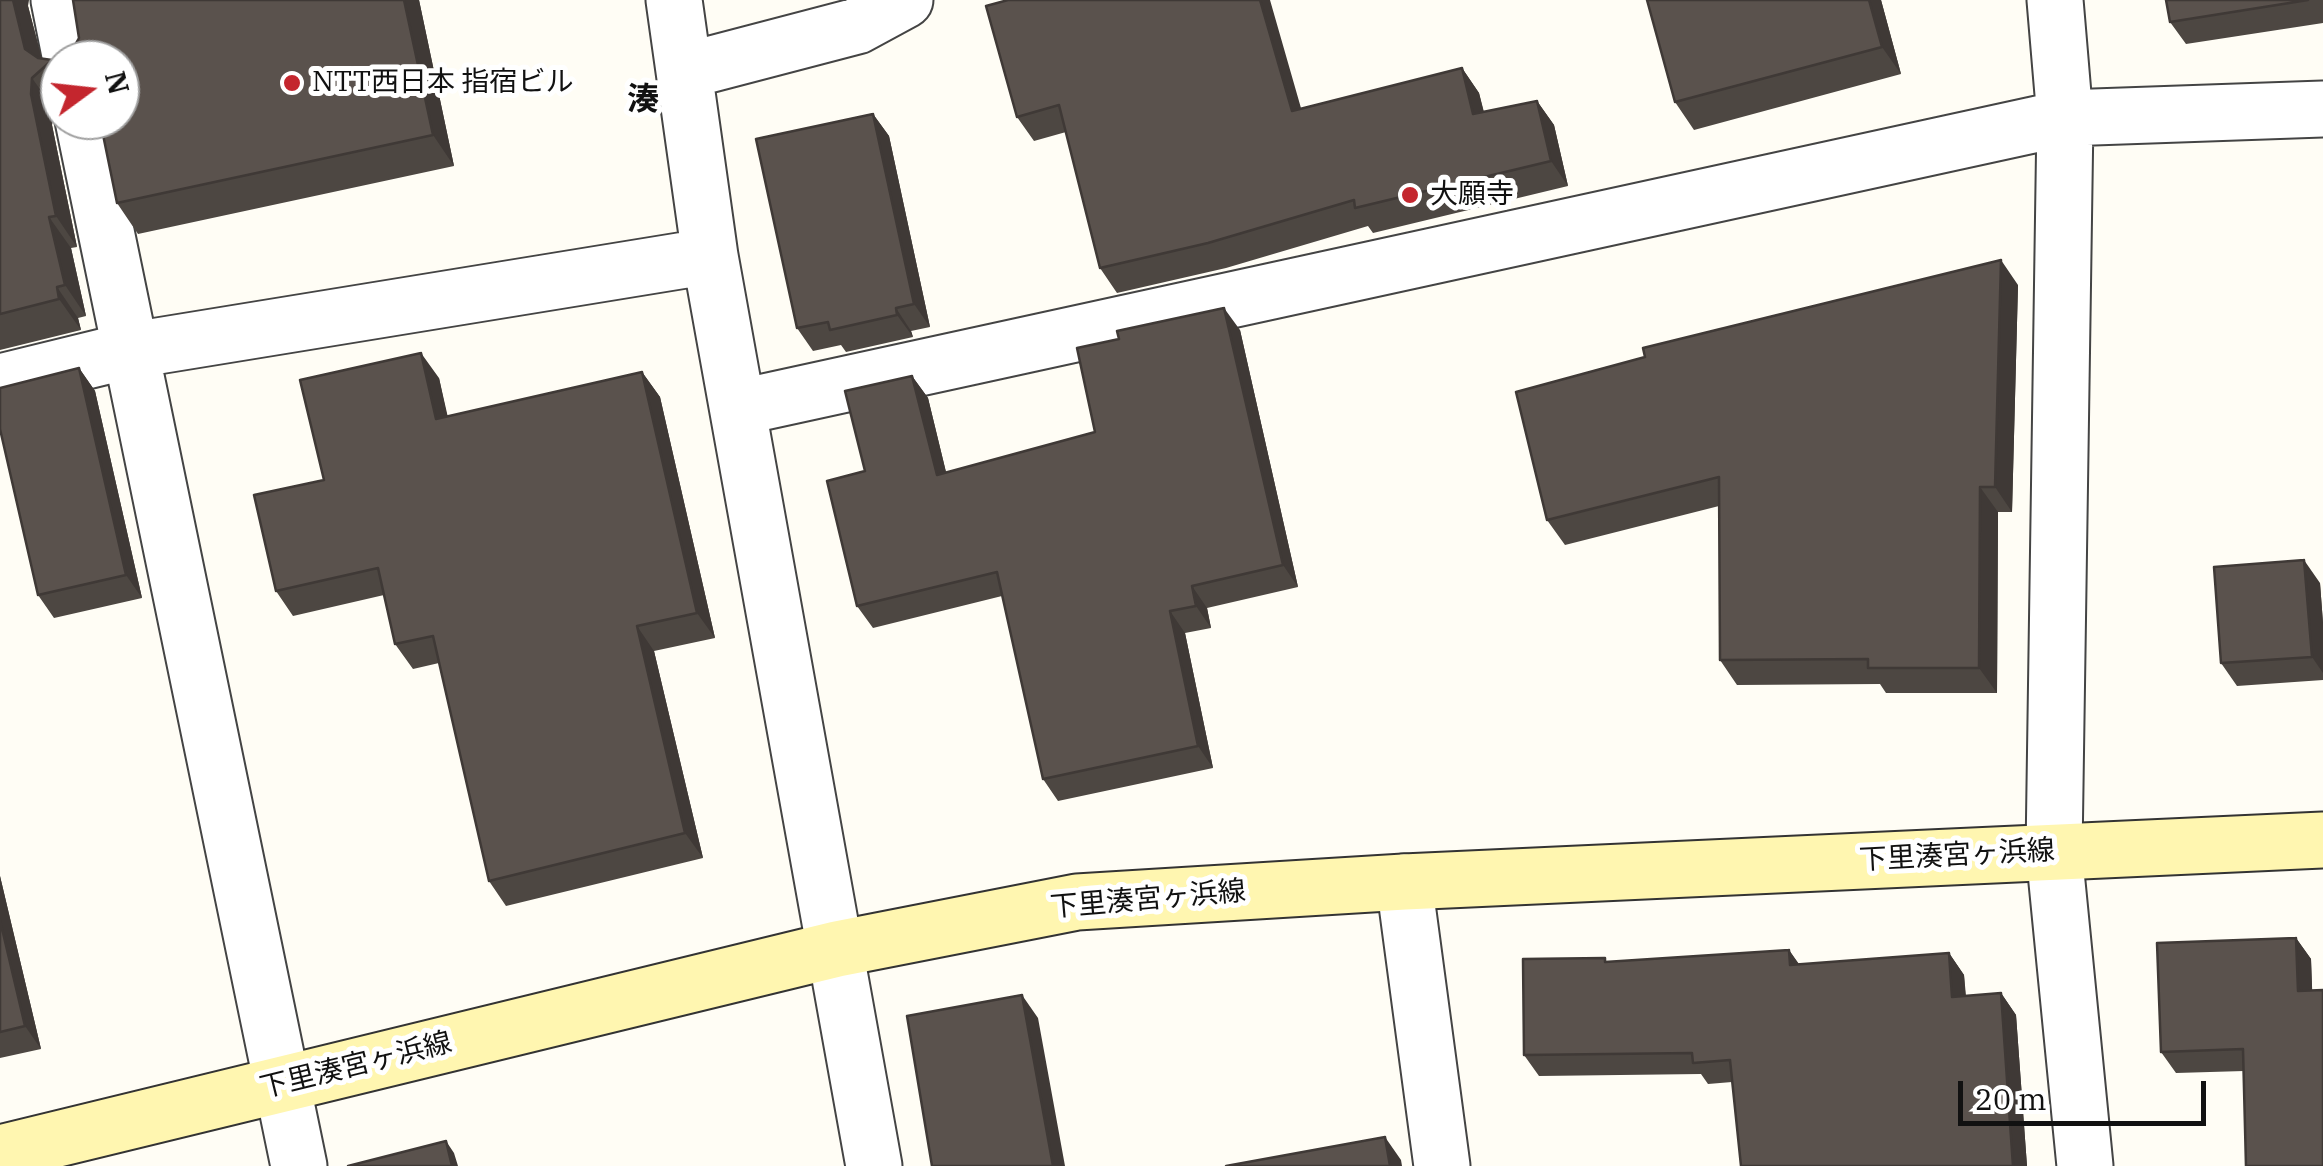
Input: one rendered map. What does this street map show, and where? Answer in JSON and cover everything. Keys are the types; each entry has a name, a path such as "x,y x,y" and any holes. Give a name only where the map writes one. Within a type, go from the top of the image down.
{"main road":[{"name":"下里湊宮ヶ浜線","path":"0,1153 836,950 1077,902 1404,882 2323,840"}],"street":[{"path":"59,0 67,40"},
{"path":"674,0 710,256 741,407 874,1166"},
{"path":"685,71 856,26 905,0"},
{"path":"2055,0 2064,118 2054,852 2086,1166"},
{"path":"741,407 2064,118 2323,109"},
{"path":"86,140 299,1166"},
{"path":"0,382 127,351 710,256"},
{"path":"1404,882 1442,1166"}],"building":[{"path":"0,0 13,0 25,49 40,58 40,71 32,78 31,94 56,216 49,217 65,285 57,287 59,299 0,314"},
{"name":"NTT西日本 指宿ビル","path":"73,0 404,0 433,135 117,203 104,140 140,140 140,40 79,38"},
{"path":"1008,0 1260,0 1292,111 1462,68 1473,114 1537,101 1551,161 1355,208 1354,200 1208,243 1100,268 1059,105 1017,117 986,6"},
{"path":"1647,0 1869,0 1882,47 1675,102"},
{"path":"2166,0 2308,0 2170,22"},
{"path":"873,114 914,304 896,308 897,315 830,330 828,322 797,328 756,139"},
{"path":"2001,260 1995,487 1980,487 1979,668 1868,668 1868,659 1720,660 1719,477 1547,520 1516,392 1645,357 1643,348"},
{"path":"1224,308 1283,565 1192,586 1196,606 1170,611 1198,746 1043,779 997,572 857,606 827,481 865,471 845,391 912,376 937,475 1095,432 1077,348 1119,339 1117,331"},
{"path":"421,353 436,419 642,372 697,613 637,626 685,833 489,881 433,636 395,644 378,568 276,591 254,495 324,480 300,380"},
{"path":"79,368 126,575 38,595 0,429 0,388"},
{"path":"2304,560 2312,657 2221,663 2214,567"},
{"path":"0,920 25,1026 0,1032"},
{"path":"2296,938 2298,991 2323,990 2323,1166 2246,1166 2243,1049 2161,1052 2157,943"},
{"path":"1789,950 1790,965 1949,953 1952,997 2001,993 2013,1166 1741,1166 1730,1060 1693,1063 1692,1053 1524,1055 1523,959 1605,958 1605,962"},
{"path":"1022,995 1053,1166 932,1166 907,1016"},
{"path":"1385,1137 1390,1166 1226,1166"},
{"path":"446,1141 452,1166 348,1166"}],"place":[{"name":"NTT西日本 指宿ビル","path":"292,83"},
{"name":"大願寺","path":"1410,195"}],"district":[{"name":"湊","path":"643,101"}]}
